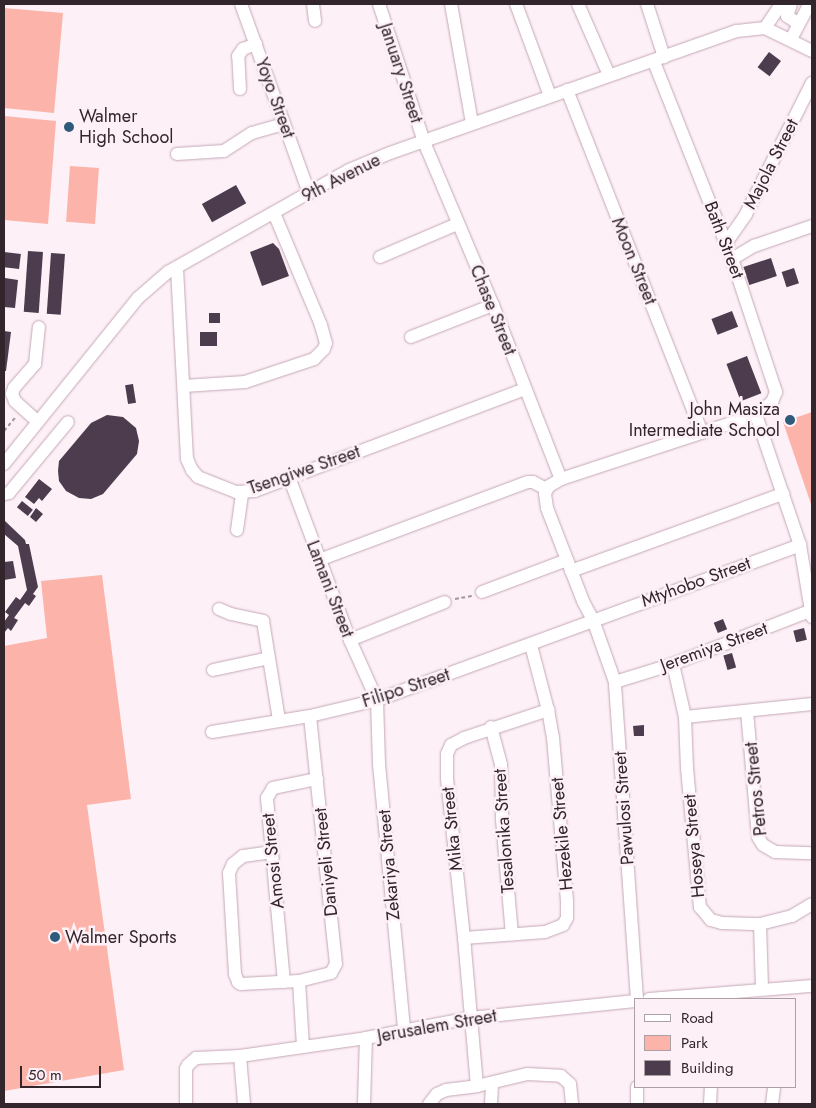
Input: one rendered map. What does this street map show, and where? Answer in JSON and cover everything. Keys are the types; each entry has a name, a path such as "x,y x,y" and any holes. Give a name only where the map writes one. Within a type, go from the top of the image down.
{"street":[{"name":"Yoyo Street","path":"241,4 309,193"},
{"path":"313,4 315,22"},
{"name":"January Street","path":"378,4 424,142"},
{"path":"452,4 472,123"},
{"path":"516,4 550,96"},
{"path":"578,4 608,75"},
{"name":"Bath Street","path":"647,4 659,59 732,259 776,392 772,402 756,415"},
{"path":"781,4 765,28 791,39 812,51"},
{"path":"792,4 787,14 795,21"},
{"path":"791,39 799,4"},
{"path":"795,21 810,4"},
{"name":"9th Avenue","path":"4,464 138,298 161,276 349,170 472,123 608,75 737,31 765,28"},
{"path":"240,89 238,56 243,49 256,44"},
{"name":"Majola Street","path":"726,243 746,214 812,83"},
{"name":"Moon Street","path":"566,90 702,432"},
{"path":"177,154 224,151 235,147 252,133 284,124"},
{"name":"Chase Street","path":"424,142 493,306 561,479"},
{"path":"184,386 245,382 314,359 324,349 326,342 321,324 274,213"},
{"path":"380,257 457,224"},
{"path":"732,259 754,246 812,226"},
{"name":"Tsengiwe Street","path":"177,268 187,458 192,470 204,480 242,493 255,491 525,389"},
{"path":"411,337 493,306"},
{"path":"38,422 12,397 12,391 35,364 39,327"},
{"path":"319,560 528,482 533,482 546,489 561,479 756,415 800,545 812,613"},
{"path":"4,494 9,493 68,422"},
{"name":"Lamani Street","path":"289,477 350,640 377,700"},
{"name":"Pawulosi Street","path":"546,489 547,508 615,682 636,998"},
{"path":"236,530 242,493"},
{"path":"482,592 783,494"},
{"name":"Mtyhobo Street","path":"592,620 800,545"},
{"path":"350,640 445,602"},
{"path":"219,609 231,614 263,621 279,720"},
{"name":"Jeremiya Street","path":"615,682 673,664 812,613"},
{"name":"Filipo Street","path":"212,732 310,716 377,700 531,645 592,620"},
{"name":"Hezekile Street","path":"464,938 554,930 563,925 567,918 556,763 548,710 531,645"},
{"path":"213,670 269,658"},
{"name":"Hoseya Street","path":"673,664 685,717 687,768 700,907 711,920 722,923 760,924 792,916 812,904"},
{"name":"Zekariya Street","path":"377,700 379,764 404,1029"},
{"path":"685,717 812,704"},
{"name":"Mika Street","path":"477,1086 447,778 447,754 451,745 458,740 491,727 548,710"},
{"name":"Petros Street","path":"748,711 758,837 763,845 775,852 812,853"},
{"name":"Daniyeli Street","path":"272,852 243,856 233,864 229,873 235,974 238,982 241,984 299,981 327,975 334,970 336,964 310,716"},
{"name":"Tesalonika Street","path":"491,727 501,765 502,819 512,935"},
{"name":"Amosi Street","path":"284,982 267,814 268,793 273,788 317,780"},
{"path":"760,924 762,989"},
{"path":"299,981 302,1046"},
{"path":"661,998 762,989 784,993 812,986"},
{"name":"Jerusalem Street","path":"186,1104 185,1076 188,1064 196,1058 240,1056 366,1038 404,1029 470,1018 634,1000"},
{"path":"364,1104 366,1038"},
{"path":"240,1056 244,1104"},
{"path":"429,1104 437,1094 446,1090 477,1086 527,1074 561,1076 570,1084 572,1104"},
{"path":"491,1104 492,1083"},
{"path":"637,1088 637,1104"},
{"path":"710,1104 711,1088"},
{"path":"772,1104 774,1088"}],"path":[{"path":"4,431 24,409"},
{"path":"445,602 482,592"}],"green space":[{"path":"4,8 63,13 54,113 4,108"},
{"path":"4,116 56,121 48,224 4,220"},
{"path":"70,166 99,168 95,224 66,222"},
{"path":"812,412 812,507 783,422"},
{"name":"Walmer Sports","path":"102,575 131,799 87,805 124,1070 4,1091 4,646 47,638 41,581"}],"building":[{"path":"769,52 781,61 770,76 758,67"},
{"path":"236,185 246,203 212,222 202,204"},
{"path":"273,243 279,249 289,276 262,286 250,252"},
{"path":"28,251 43,252 39,313 24,312"},
{"path":"4,252 21,254 19,269 4,267"},
{"path":"51,253 65,254 61,315 47,314"},
{"path":"771,258 777,276 749,285 743,267"},
{"path":"794,268 799,283 787,287 782,272"},
{"path":"5,278 18,280 15,308 4,307"},
{"path":"732,311 738,327 718,335 711,319"},
{"path":"209,313 220,313 220,323 209,323"},
{"path":"4,331 11,332 6,371 4,371"},
{"path":"200,332 217,332 217,346 200,346"},
{"path":"747,356 761,393 741,401 726,364"},
{"path":"133,384 136,403 128,404 125,385"},
{"path":"107,415 123,417 136,428 139,441 137,454 103,494 91,499 79,498 66,491 59,481 59,461 91,423"},
{"path":"39,479 52,489 42,501 39,498 34,504 25,497"},
{"path":"22,501 33,510 28,516 17,507"},
{"path":"36,508 43,514 36,522 30,517"},
{"path":"5,521 25,540 26,544 29,544 38,587 33,594 36,596 29,606 25,603 14,618 18,620 11,631 8,628 4,633 4,622 9,615 5,612 16,597 20,600 27,590 18,546 4,534"},
{"path":"13,561 16,578 4,580 4,562"},
{"path":"723,619 727,629 718,633 714,623"},
{"path":"804,628 807,640 796,642 793,631"},
{"path":"732,653 736,667 727,670 723,655"},
{"path":"644,725 644,736 634,736 633,726"}],"place":[{"name":"Walmer High School","path":"69,127"},
{"name":"John Masiza Intermediate School","path":"790,420"},
{"name":"Walmer Sports","path":"55,937"}]}
